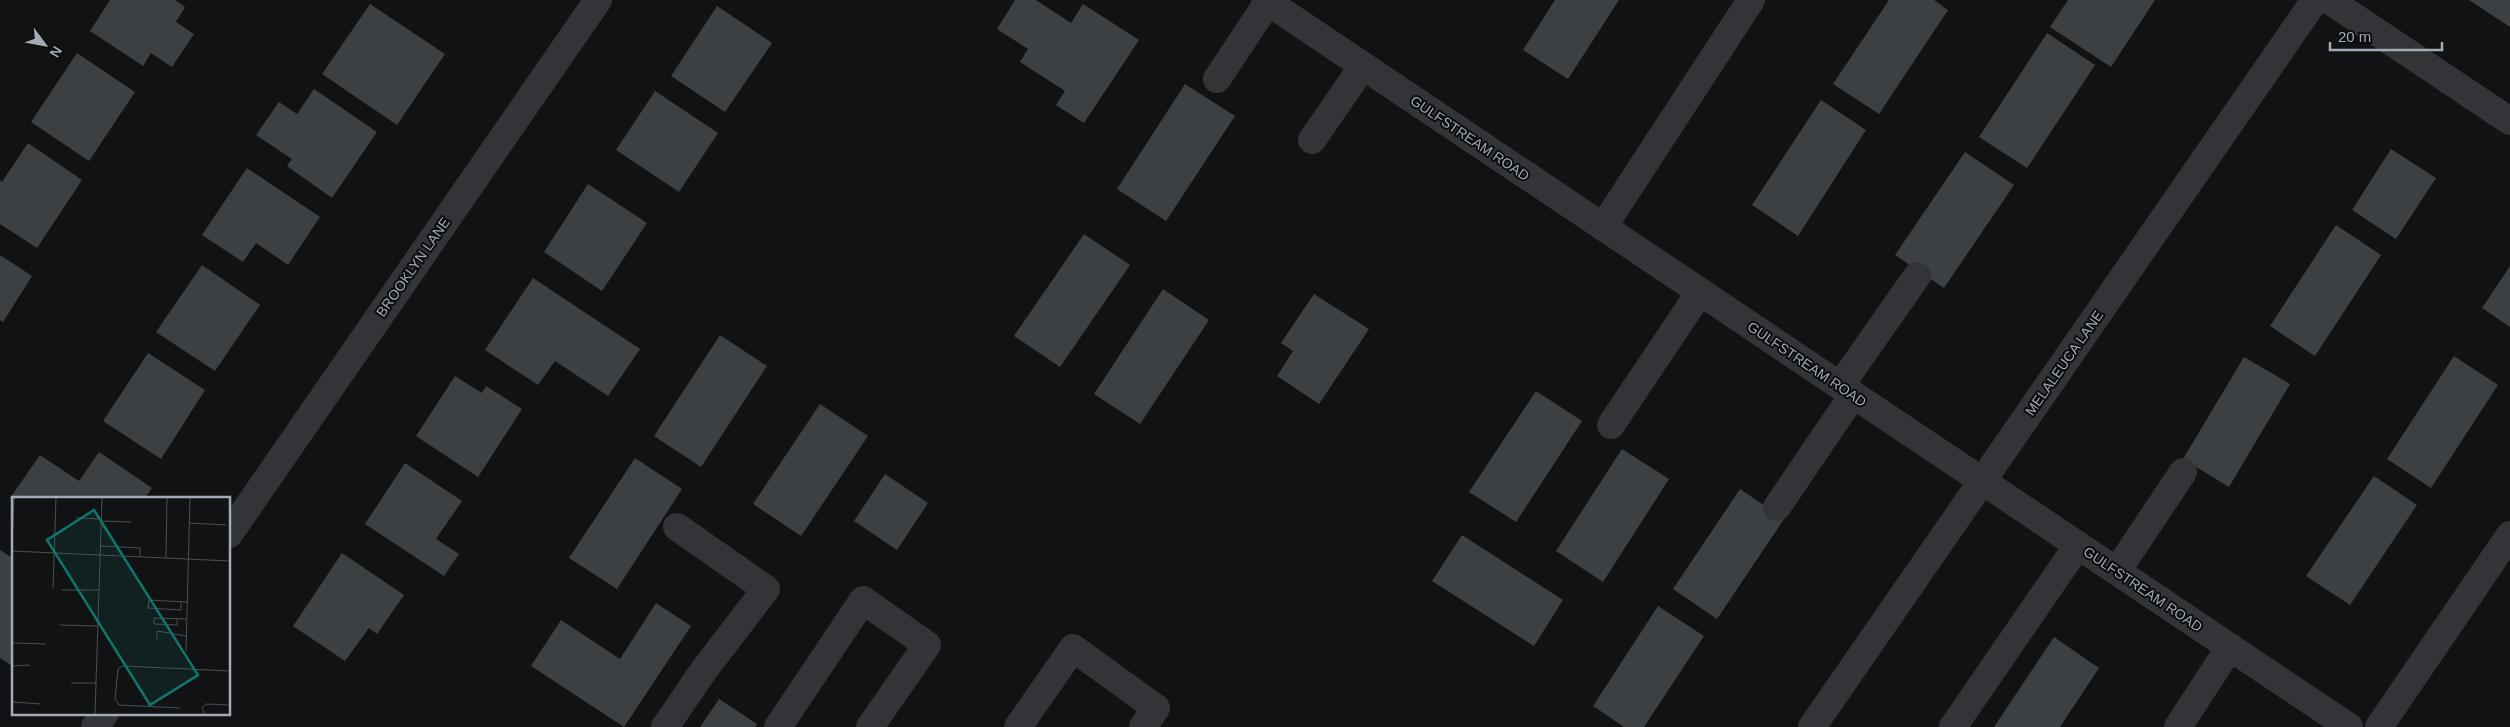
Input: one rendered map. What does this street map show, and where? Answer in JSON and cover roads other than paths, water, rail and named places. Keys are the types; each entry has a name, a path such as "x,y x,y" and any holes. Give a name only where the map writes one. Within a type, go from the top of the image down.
{"street":[{"name":"BROOKLYN LANE","path":"230,533 598,0"},
{"path":"1603,226 1750,0"},
{"name":"MELALEUCA LANE","path":"1812,727 2315,0"},
{"path":"2329,0 2510,122"},
{"path":"1217,79 1266,1"},
{"name":"GULFSTREAM ROAD","path":"1266,1 2349,727"},
{"path":"1312,140 1363,66"},
{"path":"1777,507 1917,276"},
{"path":"1611,425 1700,292"},
{"path":"2117,571 2183,472"},
{"path":"665,727 704,670 766,589 677,528"},
{"path":"2379,727 2510,535"},
{"path":"1954,727 2078,545"},
{"path":"778,727 863,600 927,644 870,727"},
{"path":"2178,727 2230,647"},
{"path":"1018,727 1073,648 1156,708 1143,727"},
{"path":"95,727 104,714"}]}
